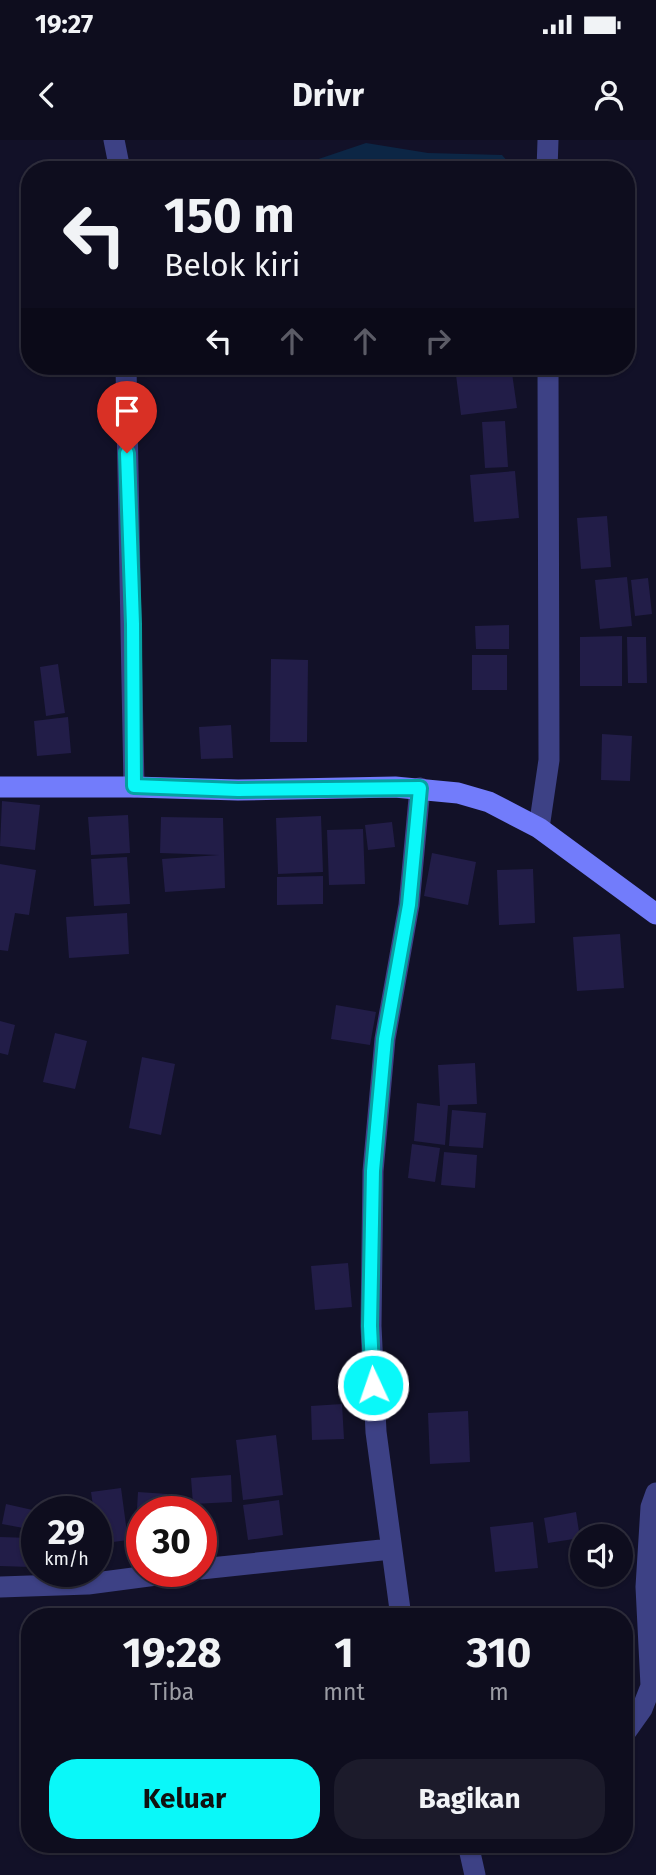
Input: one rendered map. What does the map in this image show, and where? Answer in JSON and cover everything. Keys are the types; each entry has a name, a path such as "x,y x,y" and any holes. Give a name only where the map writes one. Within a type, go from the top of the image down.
{"street":[{"path":"114,140 118,161"},
{"path":"547,161 548,140"},
{"path":"126,375 134,786"},
{"path":"539,828 549,760 548,375"},
{"path":"0,787 134,786 238,790 420,788 458,793 489,802 539,828 656,914"},
{"path":"400,1608 376,1432 371,1338 373,1171 385,1039 409,905 420,788"},
{"path":"633,1722 642,1709 650,1686 646,1587 651,1507 656,1493"},
{"path":"217,1567 391,1549"},
{"path":"0,1587 88,1584 126,1579"},
{"path":"473,1853 475,1875"}],"water":[{"path":"366,143 428,153 502,155 507,161 313,161"}],"building":[{"path":"456,375 512,375 517,408 461,415"},
{"path":"505,421 508,467 485,468 482,422"},
{"path":"515,471 519,518 474,522 470,475"},
{"path":"607,516 611,567 581,569 577,518"},
{"path":"627,577 632,626 600,629 595,580"},
{"path":"648,578 652,614 635,616 631,580"},
{"path":"509,625 509,649 476,649 475,626"},
{"path":"622,636 622,686 580,686 580,637"},
{"path":"627,637 646,637 647,683 628,683"},
{"path":"472,655 507,655 507,690 472,690"},
{"path":"271,659 308,660 307,742 270,742"},
{"path":"58,664 65,713 46,716 40,667"},
{"path":"68,717 71,753 37,756 34,721"},
{"path":"231,725 233,758 201,759 199,727"},
{"path":"602,734 632,736 630,781 601,780"},
{"path":"2,801 40,805 35,850 0,846"},
{"path":"128,815 130,853 91,855 88,817"},
{"path":"321,816 323,872 278,874 276,818"},
{"path":"161,817 223,818 225,888 165,892 162,859 219,855 160,853"},
{"path":"392,822 395,847 368,850 365,825"},
{"path":"363,829 365,884 329,885 327,830"},
{"path":"432,853 476,862 468,905 424,896"},
{"path":"127,857 130,904 94,906 91,859"},
{"path":"0,864 36,870 29,915 15,913 8,951 0,950"},
{"path":"533,869 535,923 499,925 497,870"},
{"path":"323,876 323,904 277,905 277,877"},
{"path":"127,913 129,954 69,958 66,917"},
{"path":"620,934 624,988 577,991 573,937"},
{"path":"336,1005 376,1012 370,1045 331,1039"},
{"path":"0,1021 15,1025 8,1055 0,1053"},
{"path":"55,1033 87,1041 75,1089 43,1082"},
{"path":"142,1057 175,1064 161,1135 129,1128"},
{"path":"475,1063 477,1104 448,1105 445,1145 414,1141 417,1103 440,1106 438,1065"},
{"path":"452,1110 486,1113 483,1148 449,1146"},
{"path":"412,1144 440,1148 435,1182 408,1178"},
{"path":"444,1152 477,1155 475,1188 441,1185"},
{"path":"348,1263 352,1307 315,1310 311,1266"},
{"path":"342,1404 344,1439 312,1440 311,1406"},
{"path":"468,1411 470,1462 430,1464 428,1413"},
{"path":"276,1435 283,1495 243,1500 236,1440"},
{"path":"231,1475 232,1502 217,1503 217,1496 192,1496 191,1478"},
{"path":"121,1488 126,1540 112,1542 112,1496 92,1496 91,1492"},
{"path":"138,1492 167,1494 167,1496 138,1496"},
{"path":"279,1500 283,1535 248,1540 243,1505"},
{"path":"6,1504 21,1507 21,1528 2,1524"},
{"path":"576,1512 578,1524 570,1524 570,1540 548,1543 544,1518"},
{"path":"533,1522 538,1568 495,1572 490,1527"},
{"path":"0,1537 21,1538 21,1567 0,1566"}],"route":[{"path":"127,453 133,624 134,786 238,790 420,788 409,905 385,1039 373,1171 370,1326 373,1385"}]}
